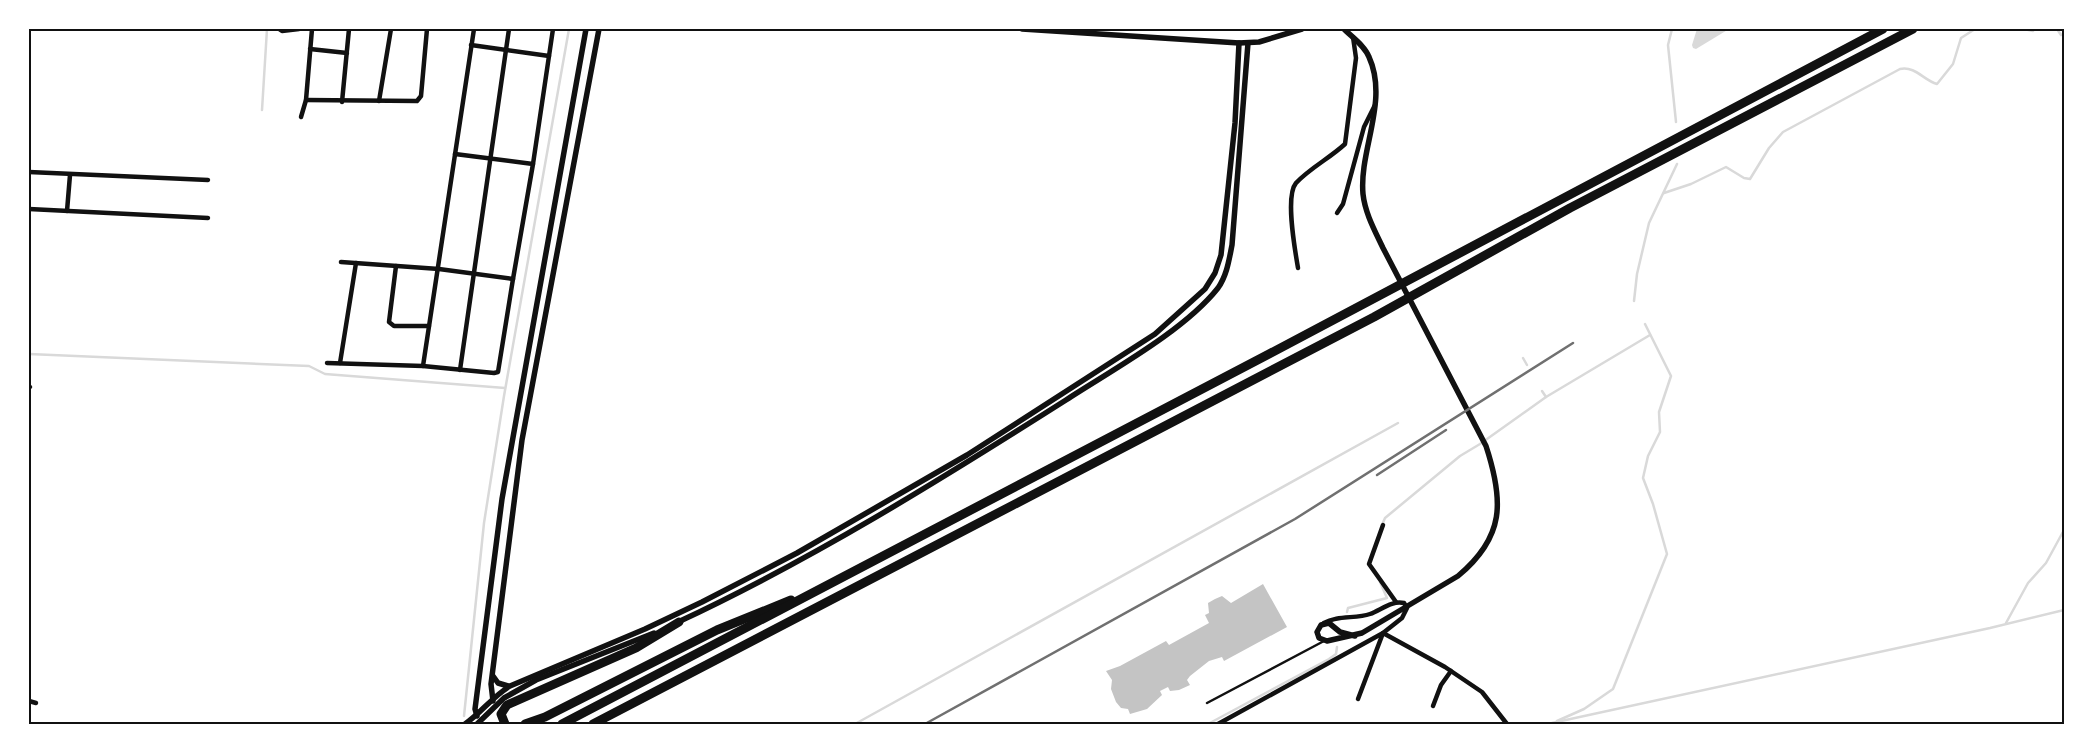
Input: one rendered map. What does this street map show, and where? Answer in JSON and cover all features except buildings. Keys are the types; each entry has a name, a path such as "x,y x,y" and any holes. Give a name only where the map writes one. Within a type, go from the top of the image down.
{"highway":[{"path":"562,724 824,588 1883,29"},
{"path":"593,724 831,602 1391,308 1570,208 1913,29"},
{"path":"824,588 831,602"},
{"path":"525,724 545,717 757,612 824,588"},
{"path":"505,724 501,714 507,705 636,648 679,622"}],"street":[{"path":"280,29 282,31 299,29"},
{"path":"301,117 306,100 312,29"},
{"path":"342,102 349,29"},
{"path":"379,102 391,29"},
{"path":"306,100 413,102 420,99 427,29"},
{"path":"423,366 474,29"},
{"path":"460,370 509,29"},
{"path":"327,363 423,366 498,372 533,164 553,29"},
{"path":"586,29 502,499 476,716 479,723 496,704 536,680 679,622 827,544 964,465 1162,337 1218,288 1224,276 1232,245 1248,43"},
{"path":"496,704 491,699 492,676 522,440 599,29"},
{"path":"1022,29 1240,43 1259,42 1302,29"},
{"path":"1218,724 1397,624 1407,612 1404,604 1396,602 1371,614 1338,619 1323,624 1318,632 1319,638 1324,641 1355,636 1362,633 1444,586 1472,565 1489,542 1498,512 1498,488 1486,446 1368,216 1363,194 1375,82 1369,56 1344,29"},
{"path":"1298,268 1294,241 1292,191 1300,180 1345,144 1356,58 1353,37"},
{"path":"465,724 476,716 491,699 510,686 645,629 702,602 879,507 967,455 1109,364 1155,334 1184,309 1205,290 1215,273 1220,255 1236,123 1240,43"},
{"path":"471,45 549,56"},
{"path":"310,49 347,53"},
{"path":"1337,213 1343,204 1364,127 1374,105"},
{"path":"455,154 533,164"},
{"path":"29,172 208,180"},
{"path":"67,211 70,175"},
{"path":"29,209 208,218"},
{"path":"341,262 437,269 513,279"},
{"path":"340,364 356,263"},
{"path":"396,266 390,322 394,326 429,326"},
{"path":"1383,525 1369,564 1396,602"},
{"path":"1331,640 1335,636 1335,621 1338,619"},
{"path":"1323,624 1328,623 1340,632 1355,636"},
{"path":"1383,633 1451,671 1482,692 1507,724"},
{"path":"1358,699 1383,633"},
{"path":"1433,706 1442,685 1451,671"},
{"path":"492,676 498,683 510,686"},
{"path":"29,701 36,703"}],"lane":[{"path":"1207,703 1324,641"}],"shaded area":[{"path":"1697,29 1729,29 1696,49 1692,45"}],"waterway":[{"path":"262,110 267,29"},
{"path":"464,716 484,523 504,396 569,29"},
{"path":"1672,29 1668,45 1676,122"},
{"path":"1664,193 1691,184 1726,167 1744,178 1750,179 1769,148 1783,132 1900,69 1915,71 1937,84 1953,64 1961,38 1975,29"},
{"path":"2024,29 2033,31 2034,29"},
{"path":"2057,29 2061,35 2064,34"},
{"path":"1634,301 1637,274 1649,223 1677,164"},
{"path":"1557,721 1584,709 1613,689 1667,554 1653,504 1643,478 1648,456 1660,432 1659,412 1671,376 1645,324"},
{"path":"1382,525 1385,518 1460,456 1546,397 1650,335"},
{"path":"29,354 309,366 325,374 505,388"},
{"path":"1523,358 1527,365"},
{"path":"1542,391 1546,397"},
{"path":"855,724 1398,423"},
{"path":"2006,623 2028,583 2046,563 2064,530"},
{"path":"1347,612 1348,608 1387,598 1380,582"},
{"path":"1552,723 1990,628 2064,610"},
{"path":"1208,724 1329,659 1336,654 1337,647"}],"railway":[{"path":"925,724 1295,519 1573,343"},
{"path":"1377,475 1446,430"}]}
